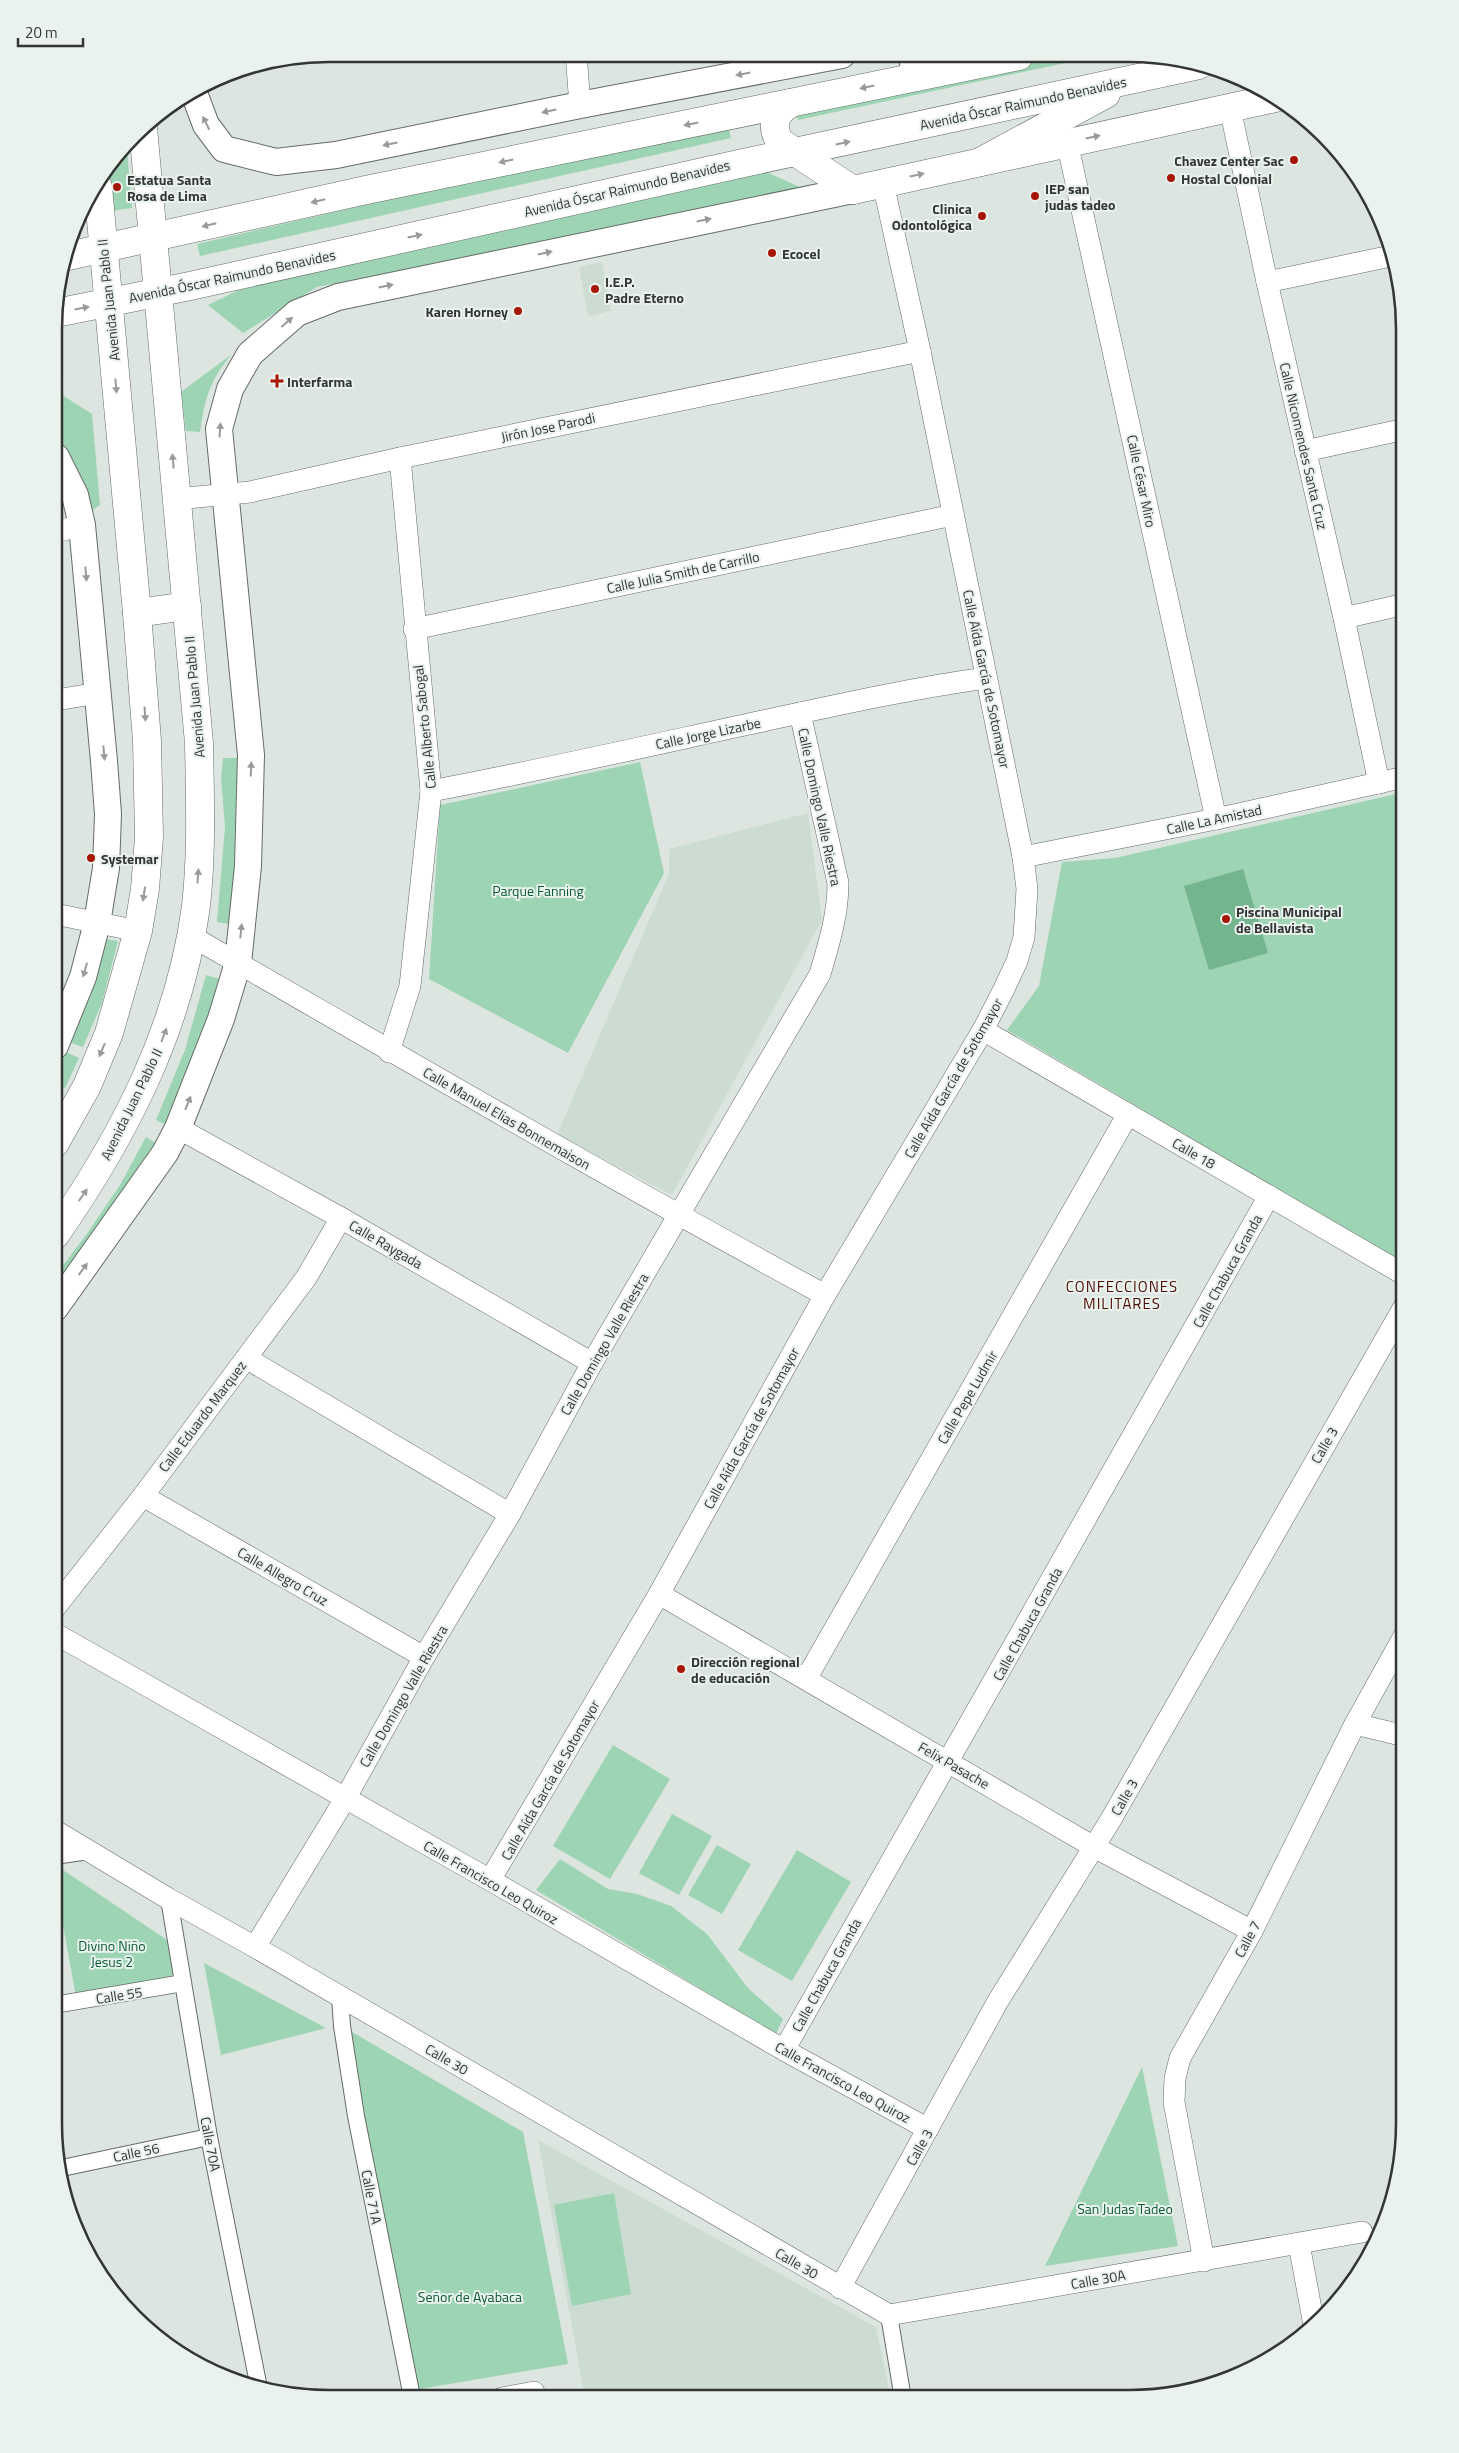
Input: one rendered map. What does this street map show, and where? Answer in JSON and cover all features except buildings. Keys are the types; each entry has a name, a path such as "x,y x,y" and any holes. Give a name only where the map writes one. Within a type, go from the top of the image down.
{"main road":[{"path":"74,255 345,194 791,103 914,66 946,63"},
{"name":"Avenida Óscar Raimundo Benavides","path":"63,312 1184,68"},
{"path":"980,162 1136,79"},
{"path":"791,103 782,109 777,116 774,129 780,142 853,190 1266,100"},
{"path":"728,116 738,116 746,120 753,126 756,135 757,144 753,153 747,160 739,164"},
{"name":"Avenida Juan Pablo II","path":"63,1223 88,1187 117,1138 150,1072 172,1014 191,936 199,856 199,743 144,138"},
{"name":"Avenida Juan Pablo II","path":"63,1129 87,1086 109,1033 138,931 145,889 149,837 147,741 137,613 99,195"},
{"path":"137,613 187,606"}],"street":[{"path":"577,63 580,105"},
{"path":"196,98 206,125 224,149 276,162 336,156 580,105 800,63"},
{"name":"Calle Nicomendes Santa Cruz","path":"1230,108 1266,282 1344,618 1379,783"},
{"name":"Calle César Miro","path":"1067,142 1216,819"},
{"name":"Calle Aída García de Sotomayor","path":"490,1880 659,1594 825,1295 983,1030 1017,961 1024,937 1027,889 1023,856 920,351 883,183"},
{"path":"63,1297 165,1153 178,1128 221,1019 238,963 248,866 251,755 219,429 230,389 250,354 297,314 338,297 853,190"},
{"path":"1266,282 1386,257"},
{"name":"Jirón Jose Parodi","path":"176,499 225,496 920,351"},
{"path":"1304,451 1396,431"},
{"name":"Calle Alberto Sabogal","path":"389,1052 410,986 431,792 414,629 400,458"},
{"path":"63,468 75,495 82,526 108,814 106,868 97,923 83,977 63,1026"},
{"name":"Calle Julia Smith de Carrillo","path":"414,629 953,515"},
{"path":"63,530 82,526"},
{"path":"1344,618 1396,606"},
{"name":"Calle Jorge Lizarbe","path":"431,792 800,713 944,684 986,678"},
{"path":"63,699 98,693"},
{"name":"Calle Domingo Valle Riestra","path":"255,1946 345,1798 424,1657 510,1514 592,1363 820,974 838,906 838,883 800,713"},
{"name":"Calle La Amistad","path":"1023,856 1216,819 1396,779"},
{"path":"63,916 138,931"},
{"name":"Calle Manuel Elias Bonnemaison","path":"191,936 389,1052 679,1216 825,1295"},
{"name":"Calle 18","path":"983,1030 1396,1271"},
{"name":"Calle Pepe Ludmir","path":"806,1679 1128,1114"},
{"name":"Calle Raygada","path":"178,1128 342,1218 592,1363"},
{"name":"Calle Chabuca Granda","path":"784,2050 1269,1196"},
{"name":"Calle Eduardo Marquez","path":"63,1598 143,1496 306,1278 342,1218"},
{"name":"Calle 3","path":"840,2288 998,2001 1094,1847 1396,1321"},
{"path":"246,1358 510,1514"},
{"name":"Calle Allegro Cruz","path":"143,1496 424,1657"},
{"name":"Felix Pasache","path":"659,1594 1094,1847 1252,1931"},
{"name":"Calle Francisco Leo Quiroz","path":"63,1639 490,1880 784,2050 928,2129"},
{"name":"Calle 7","path":"1204,2262 1174,2102 1175,2078 1180,2058 1252,1931 1355,1724 1396,1650"},
{"path":"1355,1724 1396,1734"},
{"name":"Calle 30","path":"63,1835 169,1899 255,1946 840,2288"},
{"path":"63,1855 89,1851"},
{"name":"Calle 70A","path":"169,1899 209,2137 257,2380"},
{"name":"Calle 55","path":"63,2003 183,1983"},
{"name":"Calle 71A","path":"340,1996 342,2026 356,2116 411,2390"},
{"name":"Calle 56","path":"66,2167 209,2137"},
{"name":"Calle 30A","path":"889,2316 1204,2262 1362,2232"},
{"path":"1299,2244 1312,2318"},
{"path":"840,2288 889,2316 901,2390"}],"shaded area":[{"name":"I.E.P. Padre Eterno","path":"602,262 611,311 588,316 579,267"},
{"path":"808,813 822,920 672,1195 557,1135 669,874 669,849"},
{"name":"Piscina Municipal de Bellavista","path":"1243,869 1268,953 1209,970 1184,886"},
{"path":"538,2140 876,2327 889,2390 584,2390"}],"green space":[{"path":"1009,63 1065,63 798,120 794,107"},
{"path":"727,121 731,138 200,256 197,244"},
{"path":"128,155 132,208 104,212 102,189"},
{"path":"764,171 804,189 317,287 243,333 208,305 247,286"},
{"path":"232,354 218,373 209,391 200,432 186,431 181,392"},
{"path":"63,395 92,414 100,505 82,517 63,472"},
{"path":"223,758 237,758 239,826 230,924 217,922 225,827 221,778"},
{"name":"Parque Fanning","path":"640,762 664,873 568,1053 429,979 440,805"},
{"path":"1396,794 1396,1259 1007,1030 1039,986 1062,862 1115,858"},
{"path":"106,939 118,941 102,1003 83,1047 71,1043 98,974"},
{"path":"206,975 220,979 198,1052 168,1126 156,1120 185,1050"},
{"path":"66,1052 79,1058 65,1088 63,1087 63,1059"},
{"path":"146,1137 159,1145 63,1285 63,1265 120,1185"},
{"path":"613,1745 670,1779 610,1879 553,1846"},
{"path":"672,1814 712,1836 679,1895 639,1873"},
{"path":"717,1845 751,1864 722,1914 688,1895"},
{"path":"797,1850 851,1882 792,1981 738,1950"},
{"path":"560,1859 608,1889 637,1894 671,1906 707,1934 748,1988 783,2019 776,2034 536,1890"},
{"name":"Divino Niño Jesus 2","path":"63,1870 176,1946 172,1986 77,2002 63,1925"},
{"path":"204,1963 326,2028 221,2055"},
{"name":"Señor de Ayabaca","path":"342,2026 523,2132 568,2364 414,2390 402,2390"},
{"name":"San Judas Tadeo","path":"1142,2067 1178,2246 1045,2266"},
{"path":"614,2193 631,2294 572,2306 554,2205"}],"place":[{"name":"Chavez Center Sac","path":"1294,160"},
{"name":"Hostal Colonial","path":"1171,178"},
{"name":"Estatua Santa Rosa de Lima","path":"117,187"},
{"name":"IEP san judas tadeo","path":"1035,196"},
{"name":"Clinica Odontológica","path":"982,216"},
{"name":"Ecocel","path":"772,253"},
{"name":"I.E.P. Padre Eterno","path":"595,289"},
{"name":"Karen Horney","path":"518,311"},
{"name":"Interfarma","path":"277,381"},
{"name":"Systemar","path":"91,858"},
{"name":"Piscina Municipal de Bellavista","path":"1226,919"},
{"name":"Dirección regional de educación","path":"681,1669"}],"district":[{"name":"CONFECCIONES MILITARES","path":"1122,1294"}]}
